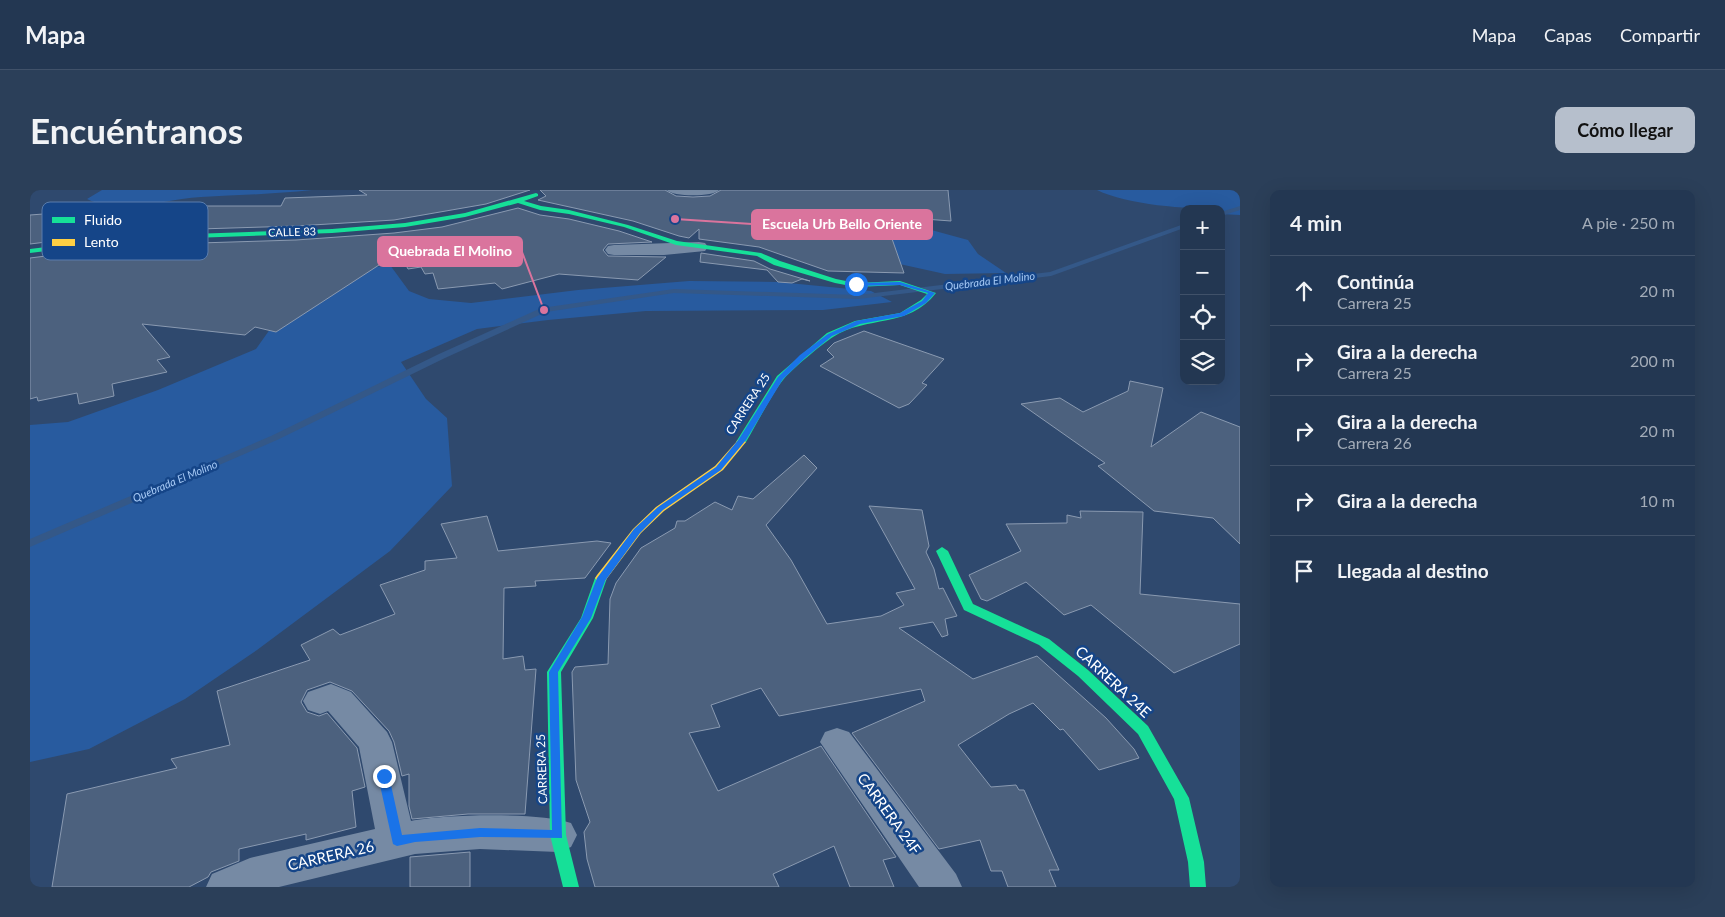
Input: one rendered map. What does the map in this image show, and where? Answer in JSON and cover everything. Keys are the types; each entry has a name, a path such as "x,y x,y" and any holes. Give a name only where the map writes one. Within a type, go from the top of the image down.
{"street":[{"name":"CALLE 83","path":"208,235 390,227 458,217 519,201 549,190"},
{"path":"674,190 712,190"},
{"name":"CARRERA 25","path":"519,201 540,208 569,212 626,226 676,243 759,254 777,263 835,281 856,284 900,283 932,293 924,302 902,315 858,322 830,335 803,357 780,378 742,440 719,468 660,509 637,531 600,580 587,618 554,672 558,835 571,887"},
{"path":"614,250 664,250 699,247"},
{"name":"CARRERA 24E","path":"942,551 968,606 1044,642 1083,673 1143,730 1181,798 1196,862 1198,887"},
{"path":"320,701 332,697 339,701 375,742 397,841"},
{"name":"CARRERA 24F","path":"836,742 942,887"},
{"name":"CARRERA 26","path":"226,887 250,876 415,837 480,832 558,835"}],"shaded area":[{"path":"102,190 312,190 187,198 162,202 95,202 87,199"},
{"path":"1097,190 1240,190 1240,215 1225,214 1225,205 1180,205 1180,207 1175,207 1140,203"},
{"path":"857,224 913,225 968,240 978,254 1006,273 945,274 895,263"},
{"path":"390,265 409,291 429,299 471,303 578,290 689,281 778,282 871,291 892,302 823,310 646,311 548,320 477,329 401,362 426,399 447,418 452,486 390,551 257,650 185,699 89,749 30,762 30,425 68,422 158,390 256,349 307,277"}],"building":[{"path":"359,190 530,190 486,204 394,220 208,229 208,206 281,206 285,198 367,195"},
{"path":"540,190 665,190 676,196 693,197 710,196 721,190 948,190 951,221 884,216 904,273 828,271 759,247 699,239 699,229 689,238 633,221 538,200 546,196"},
{"path":"518,208 540,215 569,219 619,231 652,242 608,244 603,250 608,256 666,257 638,280 559,274 502,289 495,283 438,289 433,273 425,274 421,267 408,269 399,252 276,332 255,327 245,335 142,324 170,357 157,360 167,372 112,384 114,396 79,404 77,393 38,401 37,397 30,399 30,258 42,257 42,260 208,260 208,243 296,240 394,233 442,227"},
{"path":"42,214 42,243 30,244 30,215"},
{"path":"701,253 754,261 770,269 810,281 802,279 792,283 778,282 767,270 700,262"},
{"path":"864,331 944,359 922,383 927,385 909,404 899,408 820,366 834,357 827,350 834,343"},
{"path":"1130,381 1163,388 1151,447 1201,412 1240,427 1240,544 1213,518 1154,511 1098,466 1105,463 1021,404 1060,398 1083,412 1128,391"},
{"path":"804,455 817,468 766,525 791,560 827,624 881,616 904,605 896,593 915,589 869,506 922,510 929,546 926,552 934,569 939,589 943,588 957,616 945,619 948,635 942,637 933,622 899,628 973,679 1037,656 1106,718 1134,749 1139,758 1099,770 1063,729 1060,730 1033,703 1009,714 958,745 991,787 1016,785 1019,790 1024,790 1059,870 1049,870 1056,887 1008,887 1002,871 991,871 980,840 939,849 852,733 925,701 921,689 779,716 761,688 711,705 720,727 689,733 718,791 821,746 896,857 883,860 894,887 850,887 834,846 773,874 779,887 595,887 587,859 584,832 590,822 576,780 572,672 575,667 608,664 610,599 616,583 641,548 675,528 677,521 685,521 715,502 732,510 738,496 753,499"},
{"path":"1080,511 1143,512 1140,594 1240,604 1240,644 1174,673 1091,605 1064,615 1026,582 987,601 981,599 969,575 1021,551 1006,524 1067,523 1067,515 1081,518"},
{"path":"487,516 498,551 597,541 611,543 585,578 535,581 536,586 504,588 503,659 523,656 525,670 536,669 525,814 468,814 412,819 409,806 409,774 402,776 394,742 389,731 352,691 330,682 307,690 301,702 307,712 319,716 327,713 357,748 365,787 352,791 356,827 306,840 306,834 239,849 239,861 211,872 208,877 189,887 52,887 67,794 177,768 171,759 230,745 217,691 310,660 301,645 333,629 340,635 395,614 380,585 425,570 425,561 457,558 441,524"},
{"path":"470,852 470,887 410,887 410,857"}],"waterway":[{"name":"Quebrada El Molino","path":"1225,213 1240,208"},
{"name":"Quebrada El Molino","path":"30,543 274,438 442,356 544,310 674,291 858,297 1051,274 1180,227"}],"traffic: fast":[{"path":"208,235 296,233 405,225 465,215 536,195"},
{"path":"519,201 540,208 569,212 626,226 676,243 759,254 777,263 835,281 856,285 900,283 932,293 924,302 902,315 858,323 830,335 780,378 741,442"},
{"path":"30,251 42,249"},
{"path":"942,551 968,607 1044,642 1083,673 1143,730 1181,798 1196,862 1198,887"},
{"path":"571,887 558,835 554,672 587,618 601,578"}],"traffic: slow":[{"path":"601,578 637,531 660,509 719,468 741,442"}],"place":[{"name":"Escuela Urb Bello Oriente","path":"675,219"},
{"name":"Quebrada El Molino","path":"544,310"}],"route":[{"path":"384,776 397,841 415,837 480,832 558,835 554,672 587,618 600,580 637,531 660,509 719,468 742,440 780,378 803,357 830,335 858,322 902,315 924,302 932,293 900,283 856,284"}]}
